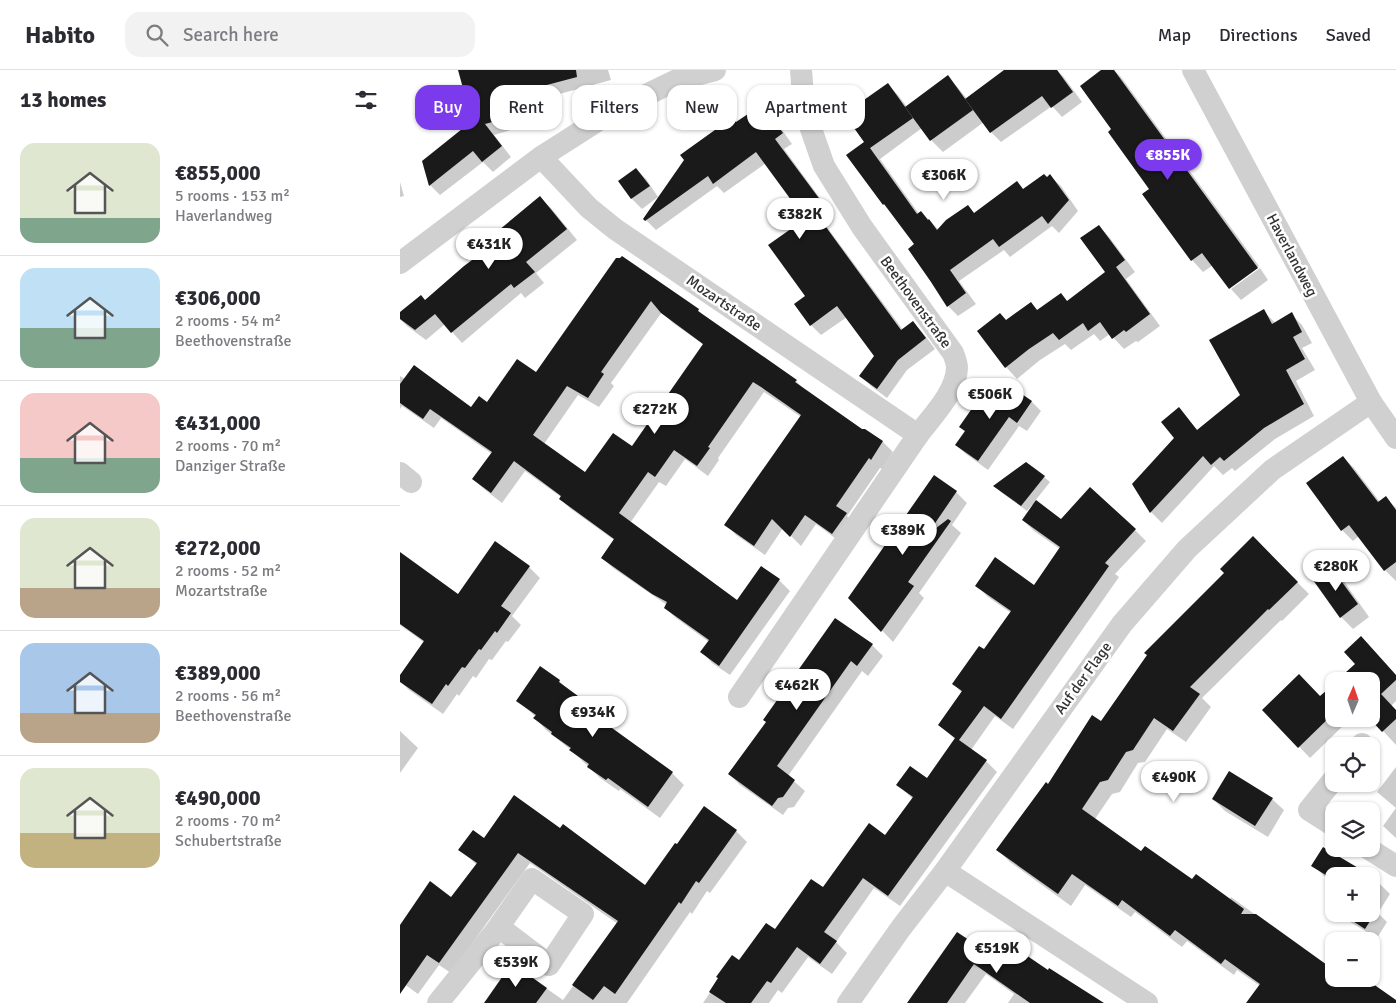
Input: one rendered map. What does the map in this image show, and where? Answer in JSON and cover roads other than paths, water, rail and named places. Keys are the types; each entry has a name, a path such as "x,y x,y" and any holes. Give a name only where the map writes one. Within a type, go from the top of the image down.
{"street":[{"path":"400,263 540,157 613,111 677,80 714,70"},
{"name":"Beethovenstraße","path":"739,697 918,435 944,400 955,382 958,366 953,353 862,228 824,166 804,109 801,70"},
{"name":"Haverlandweg","path":"1193,70 1371,402 1396,438"},
{"name":"Mozartstraße","path":"540,157 589,208 615,229 918,435"},
{"name":"Auf der Flage","path":"848,1003 1122,624 1187,548 1272,470 1371,402"},
{"path":"1325,790 1309,810 1325,820"},
{"path":"1380,856 1396,866"},
{"path":"945,871 1147,1003"},
{"path":"438,1003 499,927"}]}
